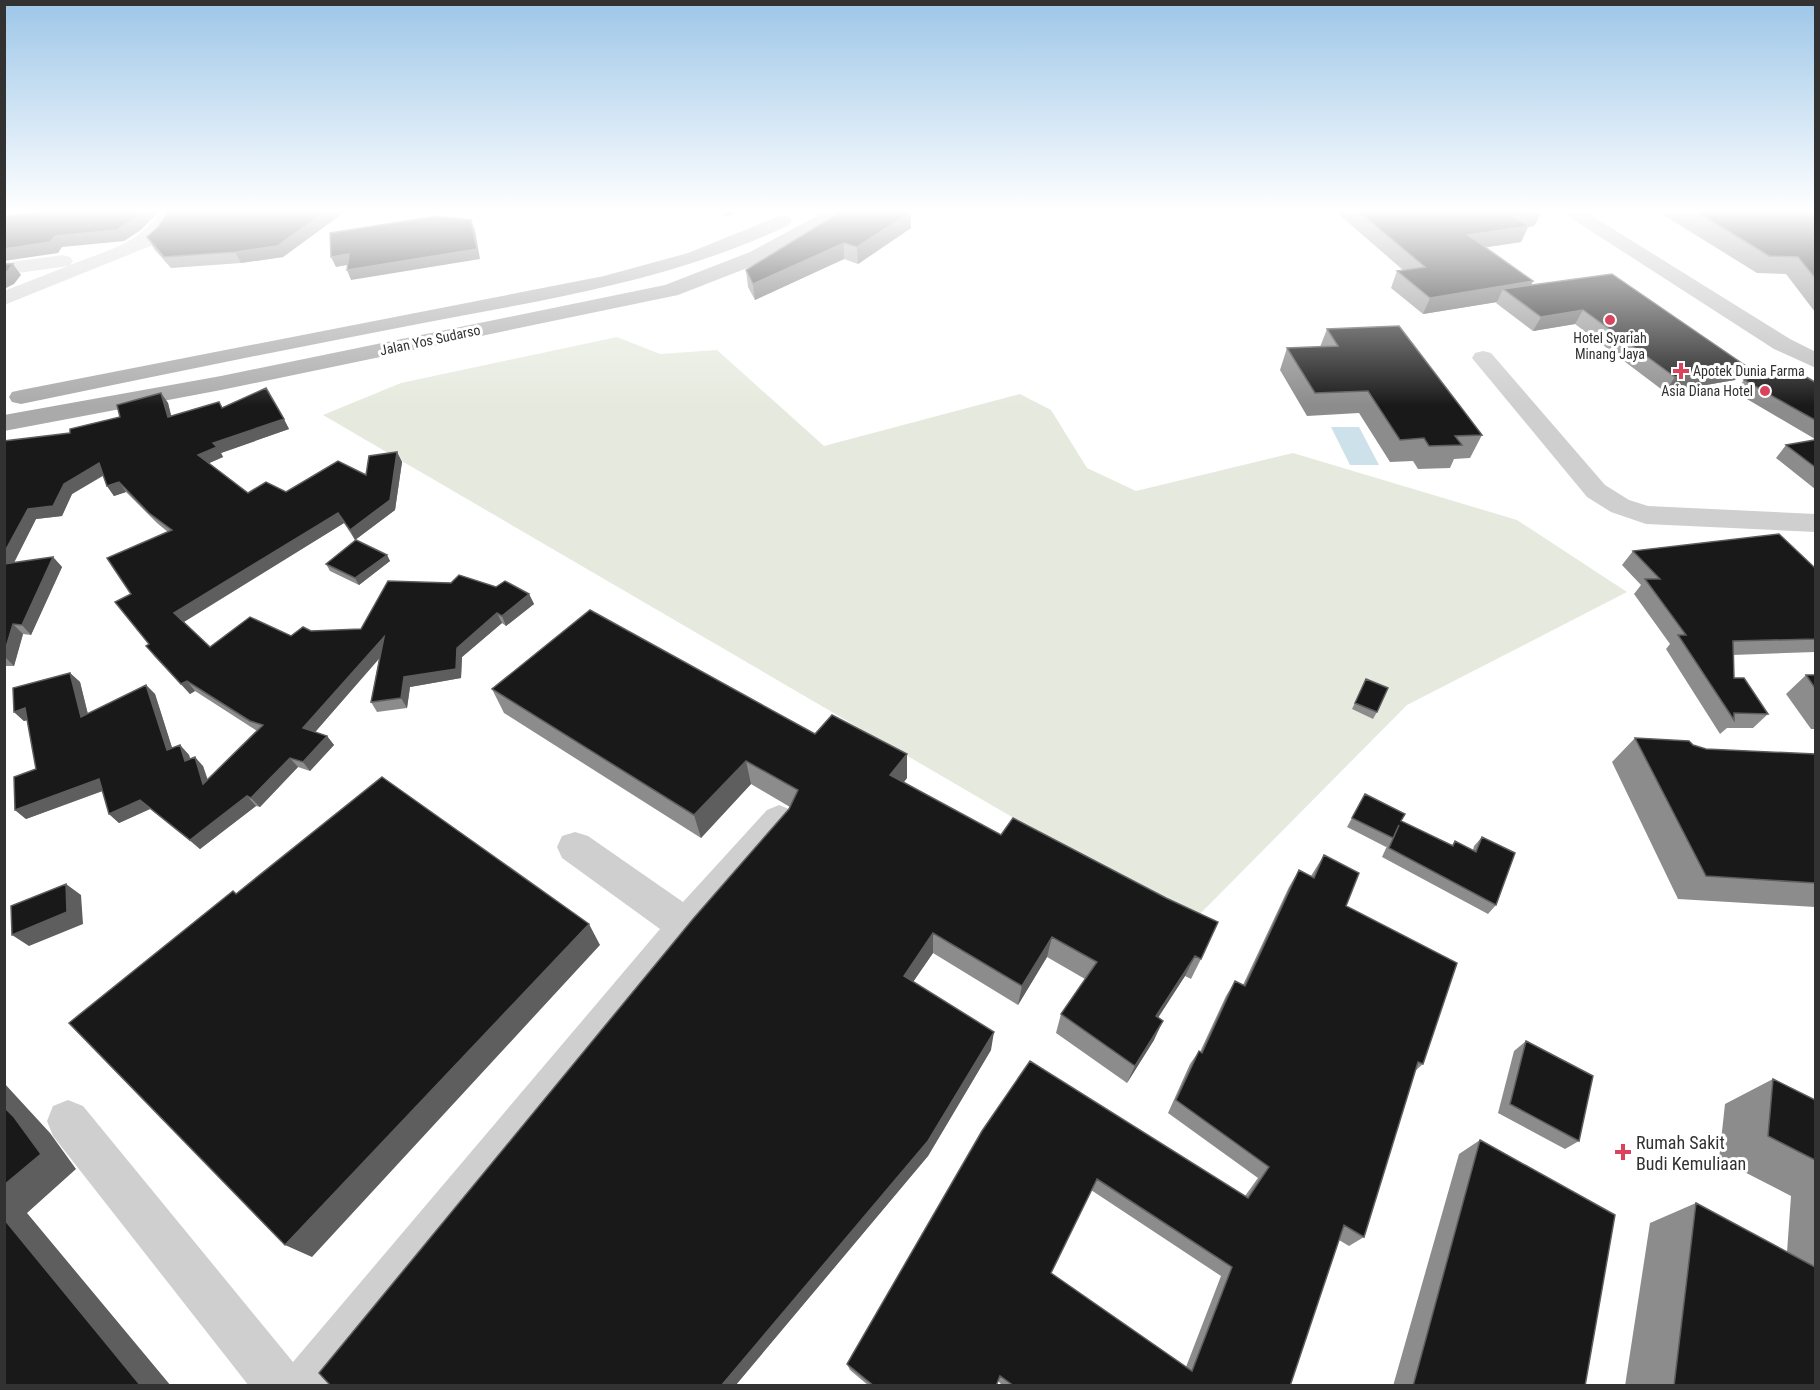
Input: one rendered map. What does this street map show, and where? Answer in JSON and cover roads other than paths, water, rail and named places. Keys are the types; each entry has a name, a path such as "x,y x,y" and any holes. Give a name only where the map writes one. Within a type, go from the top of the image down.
{"main road":[{"name":"Jalan Yos Sudarso","path":"4,400 532,296 622,276"},
{"name":"Jalan Yos Sudarso","path":"4,423 184,390 670,291 715,276"},
{"path":"1675,276 1782,344 1815,361"},
{"path":"1710,276 1756,303"},
{"path":"1708,296 1736,291"},
{"path":"184,390 192,362"}],"street":[{"path":"4,299 63,276"},
{"path":"1483,358 1510,393 1596,491 1620,506 1646,515 1815,523"},
{"path":"305,1386 686,926 779,820"},
{"path":"575,847 686,926"},
{"path":"68,1121 281,1386"}],"water":[{"path":"1331,427 1359,427 1379,465 1350,465"}],"place":[{"name":"Hotel Syariah Minang Jaya","path":"1610,320"},
{"name":"Apotek Dunia Farma","path":"1681,371"},
{"name":"Asia Diana Hotel","path":"1765,391"},
{"name":"Rumah Sakit Budi Kemuliaan","path":"1623,1152"}]}
